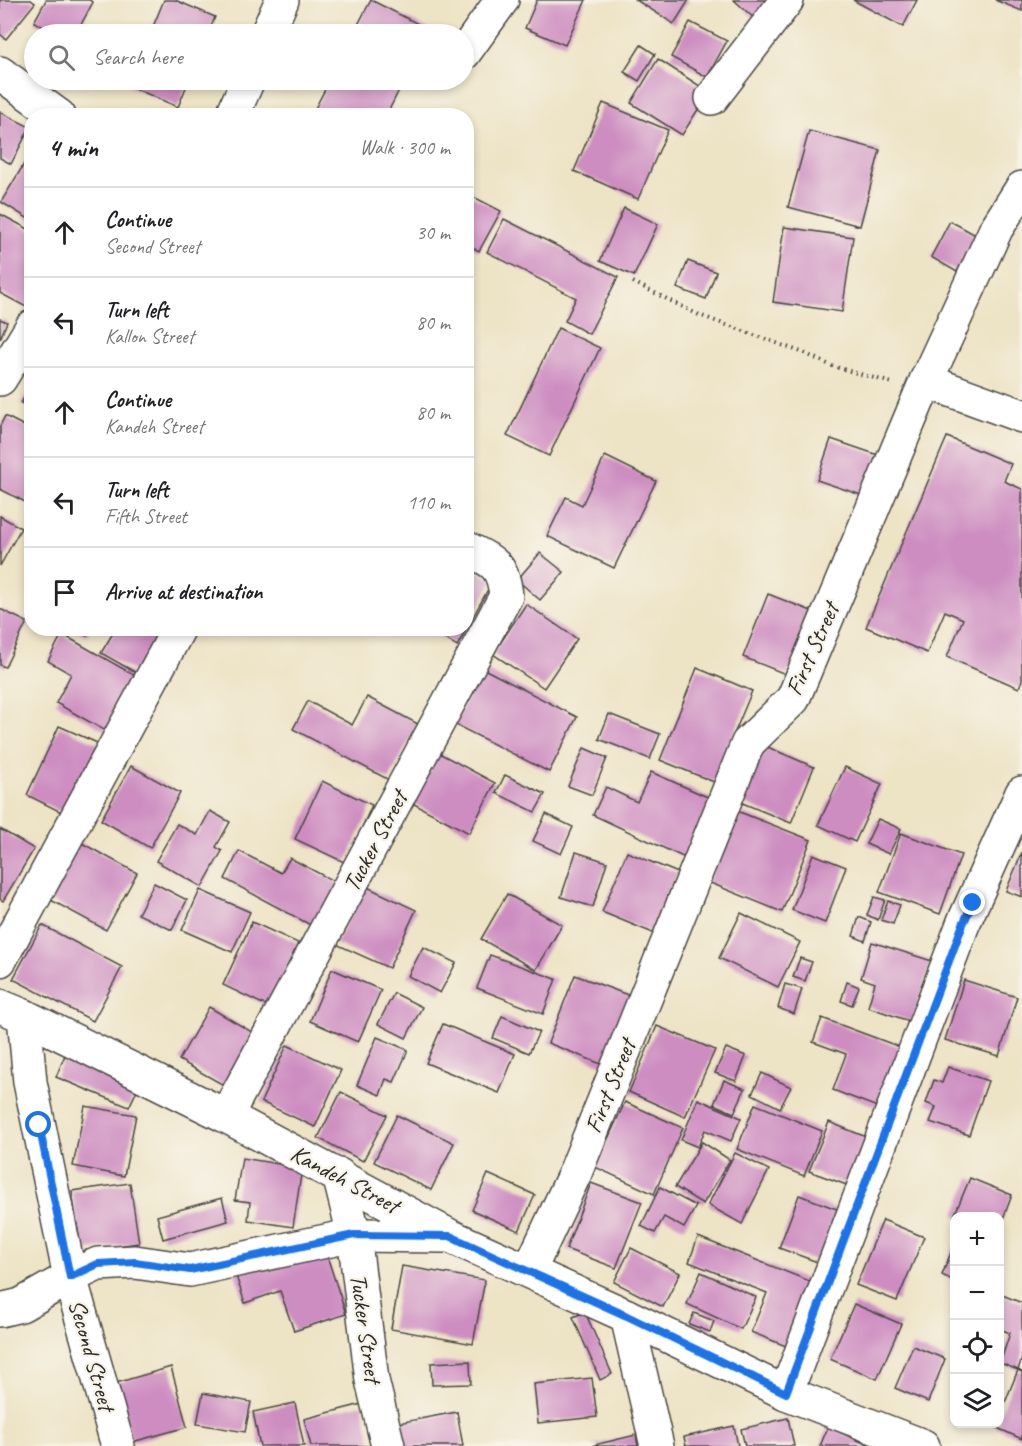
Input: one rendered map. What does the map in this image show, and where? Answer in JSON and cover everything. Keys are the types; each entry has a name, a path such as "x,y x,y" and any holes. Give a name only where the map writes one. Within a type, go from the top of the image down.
{"street":[{"path":"271,24 282,0"},
{"path":"474,39 502,0"},
{"path":"712,98 787,0"},
{"path":"0,73 48,108"},
{"path":"236,108 244,90"},
{"name":"First Street","path":"529,1271 575,1173 748,743 794,699 924,387 996,229 1022,188"},
{"path":"0,379 24,340"},
{"path":"924,387 1022,417"},
{"name":"Tucker Street","path":"226,1116 506,596 505,580 495,563 474,552"},
{"path":"0,960 175,636"},
{"path":"786,1393 963,924 1022,793"},
{"name":"Kandeh Street","path":"12,1011 226,1116 450,1236 627,1316 786,1393 923,1446"},
{"name":"Second Street","path":"12,1011 30,1082 70,1277 118,1446"},
{"name":"Tucker Street","path":"339,1175 354,1235 372,1380 388,1446"},
{"path":"0,1310 21,1305 98,1264 135,1262 190,1270 354,1235 450,1236"},
{"path":"627,1316 657,1446"}],"path":[{"path":"633,282 699,315 804,353 832,366 872,377 924,387"}],"building":[{"path":"0,0 31,0 35,3 6,39 0,34"},
{"path":"46,0 89,0 93,2 81,24 38,24 34,22"},
{"path":"164,0 175,0 215,17 212,24 154,24"},
{"path":"371,0 418,24 358,24"},
{"path":"537,0 586,0 565,45 525,28"},
{"path":"636,0 689,0 674,24"},
{"path":"734,0 772,0 755,19"},
{"path":"853,0 917,0 903,27"},
{"path":"995,0 1022,0 1022,11"},
{"path":"690,22 727,41 707,77 671,57"},
{"path":"641,45 655,54 639,81 624,72"},
{"path":"658,59 709,92 682,135 631,103"},
{"path":"138,90 185,90 178,107"},
{"path":"325,90 399,90 390,108 315,108"},
{"path":"603,103 668,130 638,199 574,171"},
{"path":"0,112 24,124 24,139 11,164 0,158"},
{"path":"809,131 880,150 860,226 788,207"},
{"path":"24,164 24,216 1,202"},
{"path":"474,197 501,211 479,251 474,248"},
{"path":"624,208 658,224 634,276 600,261"},
{"path":"0,214 24,227 24,306 0,293"},
{"path":"504,219 618,277 589,334 565,321 576,298 487,252"},
{"path":"950,221 976,235 957,272 931,257"},
{"path":"784,227 853,237 842,312 773,302"},
{"path":"688,261 716,272 706,299 677,288"},
{"path":"0,319 7,322 0,339"},
{"path":"558,328 600,348 549,456 507,436"},
{"path":"5,416 24,426 24,501 0,489 0,426"},
{"path":"947,437 1011,464 1004,481 1022,489 1022,680 1019,688 947,657 963,619 945,611 927,653 866,627"},
{"path":"831,439 878,455 864,496 817,480"},
{"path":"605,456 656,481 614,568 547,536 566,497 582,505"},
{"path":"0,516 21,528 0,566"},
{"path":"540,553 564,572 540,600 517,580"},
{"path":"474,569 493,580 474,615"},
{"path":"768,594 814,612 788,675 743,657"},
{"path":"526,604 577,639 544,688 493,654"},
{"path":"0,609 24,621 24,628 5,667 0,665"},
{"path":"61,636 66,636 141,679 111,734 56,703 71,674 48,661"},
{"path":"111,636 162,636 140,675 101,653"},
{"path":"440,636 462,636 457,646"},
{"path":"482,668 577,717 549,772 454,724"},
{"path":"697,668 752,691 714,782 660,760"},
{"path":"367,697 418,724 389,780 293,729 308,701 352,725"},
{"path":"609,714 660,734 650,759 599,739"},
{"path":"59,726 104,746 71,817 27,795"},
{"path":"763,745 814,767 791,823 740,802"},
{"path":"584,748 607,758 592,795 568,786"},
{"path":"439,753 495,783 469,833 412,803"},
{"path":"131,766 180,793 150,848 101,820"},
{"path":"845,767 882,784 855,842 818,825"},
{"path":"651,772 712,799 685,858 593,815 606,787 637,802"},
{"path":"505,775 545,794 535,812 496,793"},
{"path":"322,781 372,805 346,863 295,839"},
{"path":"210,811 230,822 216,847 222,851 202,887 156,861 177,824 197,835"},
{"path":"737,811 811,840 782,912 708,882"},
{"path":"546,814 573,827 561,854 533,841"},
{"path":"878,819 901,829 889,854 866,844"},
{"path":"0,829 34,849 3,901 0,899"},
{"path":"901,833 961,855 940,914 879,892"},
{"path":"78,841 137,873 106,930 47,898"},
{"path":"239,851 281,873 290,858 339,884 316,928 225,879"},
{"path":"576,852 607,862 593,907 561,897"},
{"path":"627,852 678,873 653,933 602,912"},
{"path":"1022,852 1022,897 1006,891"},
{"path":"813,854 846,867 825,923 792,910"},
{"path":"154,883 187,900 172,930 138,914"},
{"path":"363,885 416,910 389,968 336,944"},
{"path":"200,890 250,912 232,952 182,930"},
{"path":"507,894 562,925 536,970 481,939"},
{"path":"874,897 885,900 878,920 867,915"},
{"path":"888,901 900,905 893,924 881,920"},
{"path":"741,913 800,942 778,987 719,958"},
{"path":"859,917 871,922 865,941 853,936"},
{"path":"252,922 298,943 269,1007 223,985"},
{"path":"42,925 122,967 93,1021 13,979"},
{"path":"872,942 932,961 912,1022 868,1007 875,983 861,978"},
{"path":"423,947 456,963 440,993 408,976"},
{"path":"490,955 556,979 543,1014 477,988"},
{"path":"800,958 812,962 805,981 793,977"},
{"path":"332,969 381,990 358,1042 310,1021"},
{"path":"575,975 633,997 606,1066 548,1043"},
{"path":"964,980 1017,997 999,1056 945,1040"},
{"path":"847,982 859,987 852,1005 841,1001"},
{"path":"785,984 802,989 794,1014 778,1008"},
{"path":"394,993 422,1007 406,1038 378,1024"},
{"path":"209,1007 257,1035 227,1087 179,1060"},
{"path":"502,1016 539,1032 529,1053 493,1038"},
{"path":"822,1018 908,1050 885,1110 833,1090 846,1054 813,1042"},
{"path":"443,1024 515,1054 499,1093 426,1063"},
{"path":"657,1026 715,1050 685,1117 629,1092"},
{"path":"377,1037 408,1050 394,1082 386,1079 380,1095 357,1085"},
{"path":"287,1045 341,1070 315,1127 261,1102"},
{"path":"726,1048 746,1056 736,1081 715,1073"},
{"path":"65,1055 139,1086 129,1107 56,1077"},
{"path":"948,1067 988,1081 969,1135 930,1122 936,1107 926,1103 934,1080 942,1083"},
{"path":"762,1073 791,1087 780,1108 752,1094"},
{"path":"724,1080 745,1089 734,1113 714,1104"},
{"path":"341,1092 387,1115 363,1161 318,1138"},
{"path":"698,1099 741,1118 731,1141 705,1130 698,1147 681,1140"},
{"path":"625,1102 683,1128 654,1194 595,1167"},
{"path":"755,1104 822,1131 804,1176 737,1149"},
{"path":"85,1106 136,1115 124,1176 73,1166"},
{"path":"397,1115 454,1143 431,1190 374,1162"},
{"path":"829,1122 871,1139 852,1187 809,1171"},
{"path":"702,1142 730,1160 703,1204 675,1187"},
{"path":"735,1153 769,1170 742,1224 708,1205"},
{"path":"242,1158 302,1168 293,1227 248,1220 250,1202 235,1200"},
{"path":"488,1174 535,1195 519,1231 472,1210"},
{"path":"970,1178 1012,1195 1004,1216 1004,1212 956,1212"},
{"path":"130,1183 139,1243 81,1251 72,1191"},
{"path":"591,1183 642,1202 616,1268 566,1249"},
{"path":"660,1187 696,1206 684,1228 664,1217 655,1233 641,1226"},
{"path":"799,1195 842,1211 823,1264 779,1248"},
{"path":"222,1198 228,1221 163,1239 157,1216"},
{"path":"883,1220 924,1237 897,1301 856,1285"},
{"path":"698,1237 817,1284 791,1348 751,1332 767,1293 689,1262"},
{"path":"323,1244 346,1314 294,1331 280,1291 245,1303 235,1273"},
{"path":"631,1248 680,1273 663,1307 614,1282"},
{"path":"950,1255 950,1279 942,1275"},
{"path":"402,1266 485,1280 473,1344 391,1329"},
{"path":"701,1272 756,1297 741,1329 687,1304"},
{"path":"1004,1296 1022,1303 1022,1358 1018,1370 1004,1365 1004,1351 1010,1333 1004,1331"},
{"path":"854,1304 901,1324 877,1379 830,1359"},
{"path":"585,1312 612,1374 600,1380 573,1317"},
{"path":"694,1313 714,1321 710,1332 689,1324"},
{"path":"913,1346 945,1359 928,1402 895,1388"},
{"path":"470,1361 471,1384 432,1385 431,1363"},
{"path":"171,1367 187,1427 132,1442 116,1383"},
{"path":"1018,1370 1022,1372 1022,1439 997,1428 1004,1428 1004,1405"},
{"path":"592,1378 597,1417 538,1423 534,1384"},
{"path":"203,1393 251,1402 245,1432 197,1424"},
{"path":"295,1403 304,1446 260,1446 253,1412"},
{"path":"362,1404 372,1446 311,1446 304,1419"},
{"path":"457,1412 463,1446 403,1446 398,1423"},
{"path":"788,1418 794,1446 745,1446 741,1429"},
{"path":"734,1426 738,1446 686,1446 684,1437"},
{"path":"828,1427 871,1446 820,1446"},
{"path":"636,1435 638,1446 594,1446 594,1445"}],"route":[{"path":"39,1125 70,1277 98,1264 135,1262 190,1270 354,1235 450,1236 627,1316 786,1393 963,924 973,903"}]}
